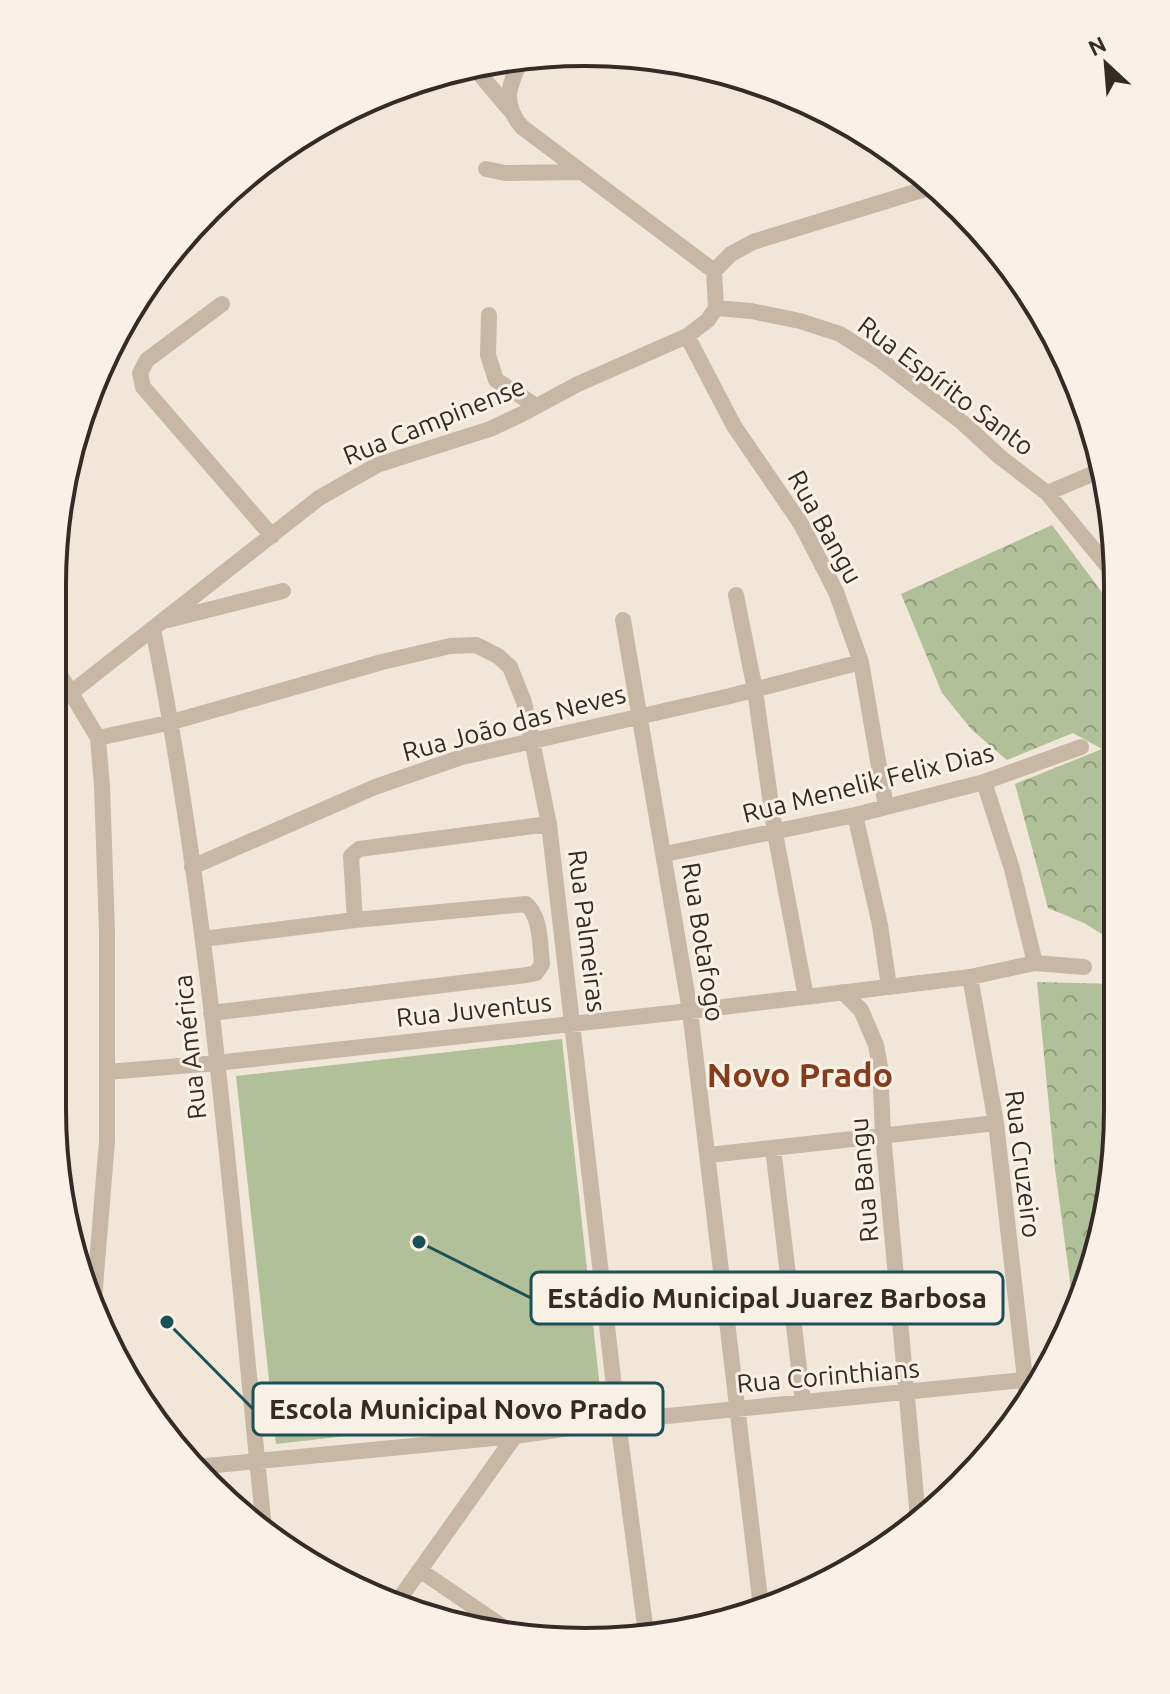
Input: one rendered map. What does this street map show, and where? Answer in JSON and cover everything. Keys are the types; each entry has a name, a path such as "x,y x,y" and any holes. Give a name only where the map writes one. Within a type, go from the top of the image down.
{"street":[{"path":"511,111 509,93 518,70"},
{"path":"482,77 522,127 714,271"},
{"path":"486,169 505,173 581,172"},
{"path":"716,308 714,271 731,254 753,242 921,190"},
{"path":"222,304 147,360 140,373 143,387 272,536"},
{"name":"Rua Campinense","path":"66,701 319,498 377,465 490,429 578,384 687,336 708,320 716,308"},
{"name":"Rua Espírito Santo","path":"716,308 769,314 840,334 879,359 1047,493 1103,561"},
{"path":"489,315 488,355 496,380 536,406"},
{"name":"Rua Bangu","path":"687,336 740,435 801,524 836,592 861,662 886,807"},
{"path":"1047,493 1092,474"},
{"path":"158,625 283,591"},
{"path":"736,595 755,690 775,833 806,997"},
{"name":"Rua Botafogo","path":"623,620 690,1011 760,1597"},
{"name":"Rua América","path":"158,625 203,939 263,1516"},
{"name":"Rua Palmeiras","path":"98,738 172,722 382,662 450,646 476,645 498,656 510,667 524,702 549,824 618,1421 645,1625"},
{"name":"Rua João das Neves","path":"192,867 375,787 462,757 755,690 861,662"},
{"path":"66,684 98,738 107,932 107,1072 103,1203 96,1281"},
{"name":"Rua Menelik Felix Dias","path":"665,854 855,815 984,782 1081,747"},
{"path":"984,782 1012,869 1035,963"},
{"path":"855,815 880,925 889,987"},
{"path":"355,920 351,856 359,849 549,824"},
{"path":"203,939 355,920 526,904 535,915 542,964 536,973 527,975 211,1013"},
{"name":"Rua Juventus","path":"107,1072 690,1011 970,977 1035,963 1084,967"},
{"name":"Rua Cruzeiro","path":"970,977 996,1123 1033,1370"},
{"name":"Rua Bangu","path":"843,992 861,1010 876,1045 880,1067 883,1134 917,1508"},
{"path":"709,1155 996,1123"},
{"path":"773,1148 803,1402"},
{"name":"Rua Corinthians","path":"209,1466 1027,1380"},
{"path":"403,1594 515,1436"},
{"path":"421,1571 492,1620"}],"green space":[{"path":"1052,525 1104,595 1104,935 1048,908 1015,784 1102,749 1073,733 1007,760 972,730 942,693 901,594"},
{"path":"1037,982 1104,984 1104,1109 1100,1177 1086,1243 1071,1289 1055,1169"},
{"path":"562,1039 602,1407 276,1444 236,1076"}],"place":[{"name":"Estádio Municipal Juarez Barbosa","path":"419,1242"},
{"name":"Escola Municipal Novo Prado","path":"167,1322"}],"district":[{"name":"Novo Prado","path":"800,1075"}]}
